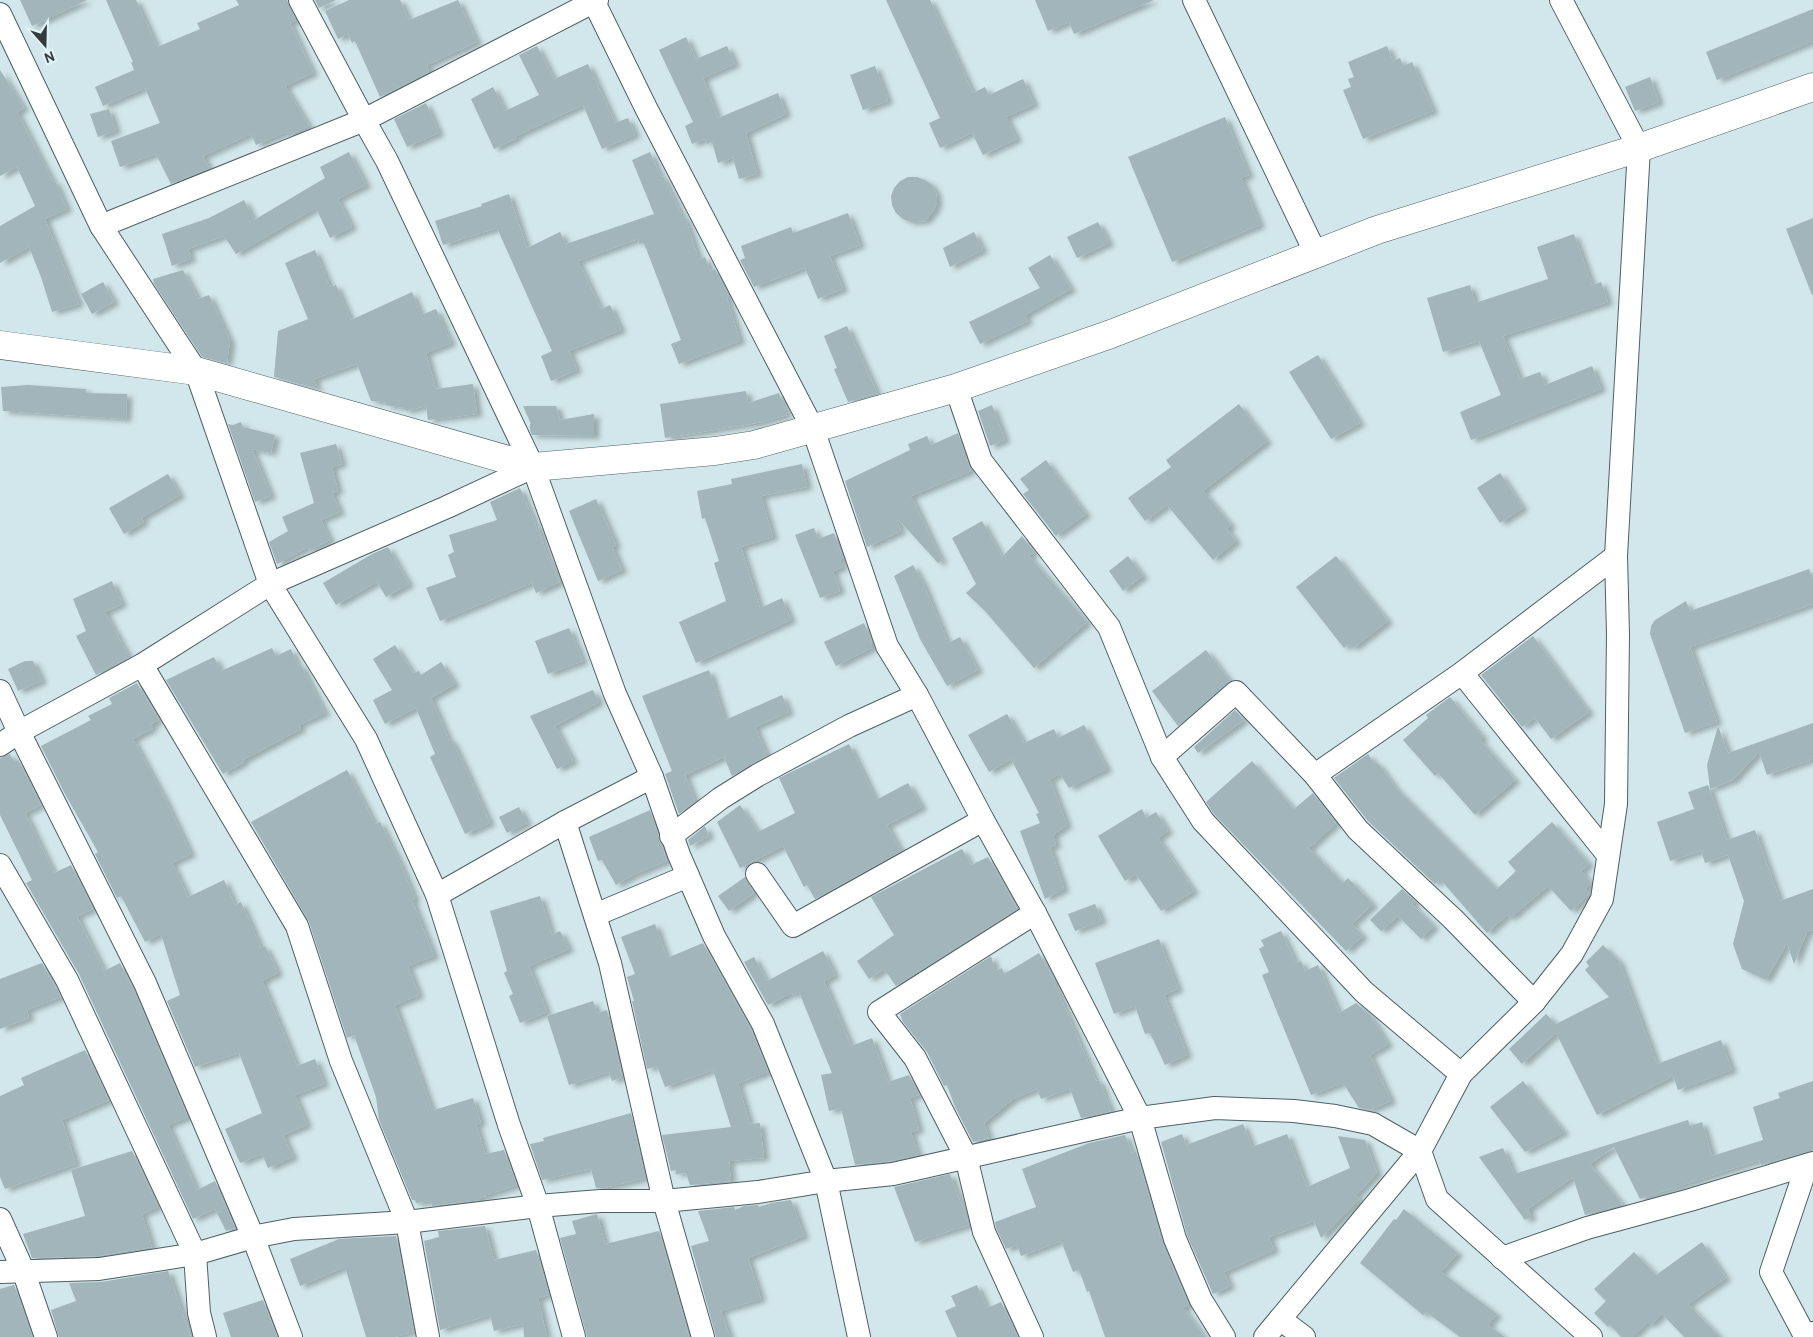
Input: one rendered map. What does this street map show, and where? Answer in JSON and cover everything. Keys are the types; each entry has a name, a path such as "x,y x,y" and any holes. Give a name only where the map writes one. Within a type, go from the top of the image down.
{"street":[{"path":"300,0 387,161 533,467 616,694 652,777 671,836 714,936 763,1024 826,1181 860,1337"},
{"path":"1194,0 1316,254"},
{"path":"1265,1337 1420,1151 1461,1074 1534,1002 1572,954 1602,899 1616,804 1618,634 1616,556 1639,148 1561,0"},
{"path":"101,226 364,120 594,1 646,108 813,429 887,646 917,695 1035,913 1140,1118 1176,1239 1201,1300 1224,1337"},
{"path":"0,14 101,226 196,372 270,584 366,738 437,895 508,1125 538,1206 574,1337"},
{"path":"0,745 18,732 142,665 270,584 447,508 533,467 715,451 754,445 956,388 1111,334 1377,230 1639,148 1813,87"},
{"path":"0,345 196,372 533,467"},
{"path":"956,388 981,461 1109,627 1162,757 1203,821 1364,992 1461,1074"},
{"path":"1315,775 1462,673 1616,556"},
{"path":"142,665 297,926 341,1061 407,1222 428,1337"},
{"path":"1462,673 1608,856"},
{"path":"0,690 18,732 145,983 253,1238 290,1337"},
{"path":"1162,757 1236,692 1315,775 1358,830 1452,919 1534,1002"},
{"path":"671,836 721,798 758,775 849,726 917,695"},
{"path":"437,895 565,822 652,777"},
{"path":"756,874 793,926 983,820"},
{"path":"565,822 610,963 664,1201 703,1337"},
{"path":"0,865 67,980 196,1254 199,1313 205,1337"},
{"path":"595,915 688,876"},
{"path":"1032,1337 984,1232 966,1157 915,1058 879,1012 1035,913"},
{"path":"0,1272 99,1269 196,1254 294,1228 407,1222 538,1206 600,1201 664,1201 758,1192 826,1181 893,1174 1140,1118 1215,1108 1294,1111 1334,1116 1373,1124 1420,1151 1437,1199 1591,1337"},
{"path":"1502,1258 1587,1228 1810,1164"},
{"path":"1810,1164 1771,1272 1804,1334 1813,1334"},
{"path":"0,1218 24,1270 46,1337"},
{"path":"1280,1319 1304,1337"}],"building":[{"path":"20,0 87,0 32,26"},
{"path":"106,0 136,0 157,47 200,29 197,23 239,5 236,0 287,0 296,20 290,23 313,73 285,86 309,126 288,136 286,132 256,145 251,134 203,156 209,168 171,184 156,154 120,167 111,141 160,123 145,88 103,106 95,87 134,70 131,62 133,62"},
{"path":"315,0 336,0 319,8"},
{"path":"349,0 400,0 409,20 458,0 477,42 427,65 429,72 380,97 355,41 352,43 348,34 338,39 325,11"},
{"path":"886,0 930,0 973,93 985,87 989,95 1023,79 1034,104 1006,117 1017,139 983,155 972,133 940,148 929,123 940,118"},
{"path":"1035,0 1154,0 1074,34 1069,22 1048,31"},
{"path":"1813,9 1813,41 1717,80 1706,52"},
{"path":"686,37 696,59 727,46 735,64 703,78 718,118 778,93 786,114 746,133 757,174 739,179 733,158 718,163 712,142 707,144 705,139 692,144 685,126 693,122 659,50"},
{"path":"537,46 554,79 588,64 615,123 628,118 635,135 602,149 583,105 516,136 517,138 494,149 471,99 493,87 505,111 539,95 519,55"},
{"path":"1387,46 1393,61 1400,58 1403,66 1412,62 1433,111 1363,139 1343,90 1351,87 1348,79 1354,77 1348,62"},
{"path":"875,66 888,101 863,110 850,75"},
{"path":"0,70 24,108 17,112 53,182 55,181 67,209 45,219 79,304 52,312 29,247 0,263 0,226 35,206 17,167 0,176"},
{"path":"1650,77 1659,102 1635,111 1625,87"},
{"path":"426,103 439,133 407,147 394,119"},
{"path":"109,109 116,131 98,137 90,114"},
{"path":"1225,117 1249,175 1241,178 1260,225 1172,262 1128,157"},
{"path":"349,152 366,185 338,199 352,227 330,238 316,208 236,254 224,236 188,249 191,259 172,266 162,234 209,218 244,200 254,220 325,178 320,167"},
{"path":"650,152 683,218 685,217 699,260 705,257 710,271 715,269 729,297 727,298 740,341 679,364 671,344 681,340 644,243 639,244 638,239 578,261 601,309 610,305 621,330 569,351 577,370 551,381 541,356 552,351 497,228 443,245 435,221 482,206 481,204 509,194 527,248 560,232 566,244 654,214 632,160"},
{"path":"908,177 917,177 925,180 932,185 936,193 937,202 934,210 925,221 911,222 903,219 896,213 892,205 891,196 894,188 900,181"},
{"path":"848,213 860,245 830,256 843,289 818,299 805,268 754,287 740,260 745,258 741,246 791,227 793,233"},
{"path":"1813,218 1813,294 1812,295 1786,229"},
{"path":"1098,222 1109,243 1077,258 1067,237"},
{"path":"974,232 983,250 950,267 943,248"},
{"path":"1574,234 1592,285 1601,282 1608,302 1503,336 1520,379 1540,372 1545,385 1592,366 1601,389 1471,440 1460,412 1501,395 1479,341 1443,352 1427,298 1470,285 1475,303 1548,279 1537,247"},
{"path":"315,250 330,287 336,285 351,320 412,292 421,315 436,309 451,343 426,353 436,389 473,384 477,414 428,420 426,406 406,411 405,408 385,405 386,402 371,401 357,364 314,379 318,389 274,377 278,331 308,319 285,263"},
{"path":"1050,255 1071,289 1025,315 1028,321 980,344 969,322 1040,288 1028,268"},
{"path":"183,270 198,299 209,295 230,341 227,363 202,357 154,284 153,279"},
{"path":"103,282 114,302 92,314 81,294"},
{"path":"847,326 877,393 848,402 834,369 837,368 824,336"},
{"path":"1318,355 1360,423 1331,439 1289,372"},
{"path":"28,385 86,389 86,393 127,394 126,419 3,411 1,387"},
{"path":"746,391 748,403 779,393 787,415 762,422 665,438 660,404"},
{"path":"1239,404 1267,441 1203,491 1231,525 1227,529 1236,541 1213,560 1167,505 1145,521 1128,498 1171,467 1166,460"},
{"path":"992,405 1005,440 990,446 978,411"},
{"path":"523,406 556,406 560,420 594,414 594,436 532,435 530,430 531,424"},
{"path":"241,422 243,427 275,435 271,453 252,449 271,496 255,502 228,424 233,425"},
{"path":"958,433 971,471 911,496 942,561 938,563 896,517 901,531 867,547 845,481 910,450 908,444 927,436 931,445"},
{"path":"336,444 342,464 332,467 338,491 332,493 340,512 321,520 330,540 309,550 308,547 277,564 269,542 288,531 282,517 314,503 300,453"},
{"path":"1046,460 1086,514 1056,536 1023,494 1029,490 1020,479"},
{"path":"802,464 807,487 761,496 773,537 741,547 760,608 782,598 791,620 696,663 679,622 726,601 714,563 719,561 705,518 702,519 697,491 732,484 731,479"},
{"path":"1500,473 1523,508 1500,523 1477,488"},
{"path":"168,474 180,495 141,518 144,522 124,534 109,508"},
{"path":"520,488 536,526 538,526 546,552 560,582 536,593 532,583 440,621 426,588 456,577 448,555 454,552 449,535 497,520 490,502"},
{"path":"596,499 616,545 612,547 622,570 598,581 569,511"},
{"path":"982,521 1002,557 1022,536 1034,552 1029,556 1087,622 1034,668 984,610 966,593 976,584 952,538"},
{"path":"814,528 818,539 834,533 843,558 840,559 843,567 833,571 840,591 820,598 795,535"},
{"path":"388,547 409,584 386,597 377,582 336,605 323,583 372,554"},
{"path":"1128,556 1143,576 1123,591 1109,571"},
{"path":"1336,556 1388,621 1353,648 1349,644 1344,648 1296,587"},
{"path":"913,565 923,583 948,643 960,637 978,670 947,686 920,639 894,576"},
{"path":"1809,569 1813,579 1813,604 1690,647 1717,722 1685,733 1650,634 1651,626 1655,620 1686,601 1690,611"},
{"path":"112,581 122,604 105,612 129,657 96,675 76,636 86,631 73,599"},
{"path":"864,623 872,648 836,666 824,642"},
{"path":"569,628 583,661 548,674 535,641"},
{"path":"1533,636 1589,712 1551,739 1535,718 1522,727 1481,675"},
{"path":"395,645 413,673 419,671 421,675 441,662 455,684 431,698 449,740 451,739 464,765 490,823 465,834 430,757 435,754 416,708 385,724 373,700 392,690 373,659"},
{"path":"272,648 276,656 291,649 298,666 301,665 325,713 299,725 301,729 243,760 244,762 223,774 166,680 214,657 221,671"},
{"path":"1206,650 1230,681 1178,726 1152,691"},
{"path":"25,661 33,661 42,681 18,691 8,669"},
{"path":"709,670 725,720 782,695 789,712 755,727 767,755 732,776 724,757 685,775 695,801 679,814 665,774 672,771 642,696"},
{"path":"137,683 159,720 151,724 153,728 133,739 166,801 191,854 172,863 188,897 224,880 235,905 241,902 261,948 265,946 278,973 262,981 297,1066 315,1059 324,1084 295,1095 307,1125 283,1135 293,1157 268,1168 262,1154 240,1163 225,1129 262,1113 239,1053 195,1067 167,1001 180,995 161,934 145,942 121,896 117,898 95,854 98,852 65,794 41,746 91,720 88,716 112,704 109,698"},
{"path":"593,690 599,702 555,726 573,761 557,769 530,716"},
{"path":"1450,697 1483,737 1480,740 1515,780 1475,815 1438,773 1435,776 1403,740 1428,718 1426,715"},
{"path":"1235,710 1244,720 1198,753 1194,747"},
{"path":"1007,714 1024,743 1054,729 1058,738 1084,725 1107,769 1069,788 1060,774 1050,779 1067,825 1053,835 1056,845 1050,847 1064,889 1045,899 1020,831 1040,823 1036,814 1039,813 1011,759 989,772 968,735"},
{"path":"1813,723 1813,759 1767,775 1759,752 1733,780 1710,789 1707,765 1718,726 1728,753"},
{"path":"849,744 876,800 908,783 922,807 887,825 901,851 815,899 807,885 804,887 783,846 740,868 717,822 740,805 758,832 795,813 779,778"},
{"path":"10,754 14,762 18,760 41,805 25,813 54,873 71,865 93,909 77,916 104,971 120,963 188,1117 168,1125 197,1190 215,1181 235,1228 226,1231 215,1209 193,1219 79,974 26,883 32,880 0,815 0,758"},
{"path":"1368,754 1375,764 1377,762 1396,788 1497,889 1516,871 1508,862 1552,822 1589,864 1581,871 1591,883 1585,889 1589,894 1571,911 1548,886 1510,918 1507,915 1487,933 1440,879 1435,884 1368,821 1334,778"},
{"path":"1252,761 1294,809 1313,793 1336,823 1309,848 1343,883 1348,878 1373,904 1352,924 1363,936 1346,951 1213,813 1206,802"},
{"path":"347,770 375,824 380,822 400,863 415,899 412,900 434,956 408,966 419,995 395,1005 431,1107 434,1110 473,1098 481,1123 476,1124 485,1154 504,1150 517,1185 478,1198 479,1200 432,1206 431,1201 416,1203 415,1200 412,1200 379,1120 376,1097 354,1035 347,1038 309,922 251,822"},
{"path":"1708,785 1727,840 1755,830 1780,901 1813,889 1813,930 1807,932 1794,964 1787,943 1766,980 1742,969 1733,944 1744,901 1728,855 1705,863 1701,851 1670,861 1657,822 1694,809 1688,792"},
{"path":"519,807 527,823 507,833 499,817"},
{"path":"1142,809 1146,818 1156,812 1168,831 1158,838 1194,891 1161,911 1136,874 1125,881 1098,836"},
{"path":"650,810 667,861 633,875 616,885 602,860 598,861 589,837"},
{"path":"705,826 709,836 690,846 688,840"},
{"path":"962,849 971,865 988,857 1017,909 896,986 884,969 869,979 857,961 894,935 871,897"},
{"path":"745,877 754,893 729,911 718,896"},
{"path":"1402,889 1415,901 1412,904 1434,926 1421,939 1398,916 1381,931 1370,920"},
{"path":"540,896 552,935 560,931 569,949 529,966 547,1012 520,1023 509,996 513,994 504,973 507,971 490,911"},
{"path":"1095,904 1102,921 1075,931 1068,914"},
{"path":"655,924 667,958 703,943 751,1030 768,1072 738,1083 750,1124 760,1123 764,1158 729,1161 731,1181 690,1185 686,1173 676,1174 676,1170 671,1171 662,1135 731,1127 713,1070 665,1087 657,1066 647,1069 632,1001 634,1001 627,977 635,974 621,937"},
{"path":"1281,931 1296,963 1301,961 1305,971 1318,965 1339,1013 1356,1003 1370,1015 1388,1044 1370,1055 1391,1101 1370,1110 1359,1108 1343,1083 1311,1095 1262,975 1269,972 1259,949 1264,946 1261,940"},
{"path":"1159,939 1178,989 1164,995 1187,1055 1165,1065 1150,1033 1145,1034 1135,1006 1114,1014 1095,963"},
{"path":"1603,945 1619,961 1657,1064 1721,1040 1732,1070 1678,1090 1673,1076 1597,1115 1556,1033 1522,1064 1509,1049 1546,1014 1556,1024 1609,997 1585,970 1589,966 1586,962"},
{"path":"823,951 835,975 824,981 851,1046 872,1038 888,1082 909,1075 919,1095 910,1098 919,1130 911,1132 918,1155 891,1161 855,1165 841,1108 829,1111 821,1075 832,1073 799,992 793,995 792,993 768,1005 744,962 754,957 767,981"},
{"path":"1039,953 1055,981 1096,1081 1099,1080 1111,1111 1081,1118 1070,1089 1041,1099 1037,1089 1013,1099 984,1123 989,1138 973,1142 955,1107 947,1085 944,1086 927,1052 903,1022 900,1014 991,956 995,971 1002,968 1004,974"},
{"path":"42,963 61,997 27,1010 29,1018 0,1029 0,979"},
{"path":"593,1001 597,1013 607,1010 622,1077 612,1081 609,1072 569,1085 547,1016"},
{"path":"85,1050 109,1100 62,1120 76,1164 5,1189 0,1177 0,1096 24,1085 21,1078"},
{"path":"1523,1081 1564,1132 1525,1152 1490,1107"},
{"path":"1813,1081 1813,1150 1761,1165 1759,1160 1640,1199 1614,1147 1590,1164 1622,1204 1585,1215 1573,1177 1528,1209 1531,1217 1525,1220 1479,1157 1503,1148 1514,1174 1688,1120 1690,1126 1702,1122 1712,1156 1763,1140 1753,1107 1780,1098 1778,1093"},
{"path":"631,1113 645,1178 604,1188 596,1188 591,1169 542,1180 530,1144 544,1141 543,1138"},
{"path":"1243,1124 1252,1147 1287,1134 1307,1187 1350,1168 1338,1136 1365,1140 1377,1173 1355,1196 1360,1199 1321,1238 1314,1221 1269,1237 1274,1250 1224,1272 1230,1286 1213,1294 1187,1235 1161,1142 1182,1134 1186,1145"},
{"path":"1125,1135 1132,1153 1136,1151 1162,1243 1189,1305 1183,1308 1205,1337 1105,1337 1089,1291 1087,1292 1079,1270 1073,1272 1061,1241 1021,1256 1017,1245 1006,1249 996,1228 995,1222 1036,1207 1022,1169 1089,1143"},
{"path":"132,1151 158,1207 142,1214 152,1247 98,1256 32,1258 23,1234 85,1216 71,1170"},
{"path":"950,1174 969,1225 915,1242 894,1187"},
{"path":"791,1200 804,1236 748,1258 761,1299 721,1311 730,1337 716,1337 691,1246 709,1241 698,1211 734,1207 735,1210 744,1206 758,1205 759,1207"},
{"path":"1404,1209 1458,1253 1441,1272 1497,1314 1488,1325 1505,1337 1460,1337 1426,1312 1423,1315 1360,1263"},
{"path":"597,1214 605,1244 659,1231 689,1337 587,1337 560,1238 576,1234 572,1221"},
{"path":"485,1226 494,1260 536,1250 549,1295 538,1298 547,1337 524,1337 523,1324 494,1331 490,1315 440,1330 424,1241 439,1237 438,1231"},
{"path":"396,1236 414,1331 395,1337 366,1337 345,1267 300,1286 290,1259 339,1239"},
{"path":"1702,1242 1726,1278 1688,1304 1720,1337 1684,1337 1662,1314 1651,1325 1648,1322 1632,1337 1621,1337 1610,1325 1608,1327 1594,1313 1606,1301 1594,1289 1634,1252 1656,1275"},
{"path":"168,1271 191,1337 59,1337 51,1310 76,1301 69,1283 101,1282"},
{"path":"14,1285 32,1337 0,1337 0,1289"},
{"path":"977,1285 987,1308 1001,1302 1018,1337 957,1337 945,1311 956,1306 951,1296"},
{"path":"263,1300 277,1337 231,1337 223,1313"}]}
